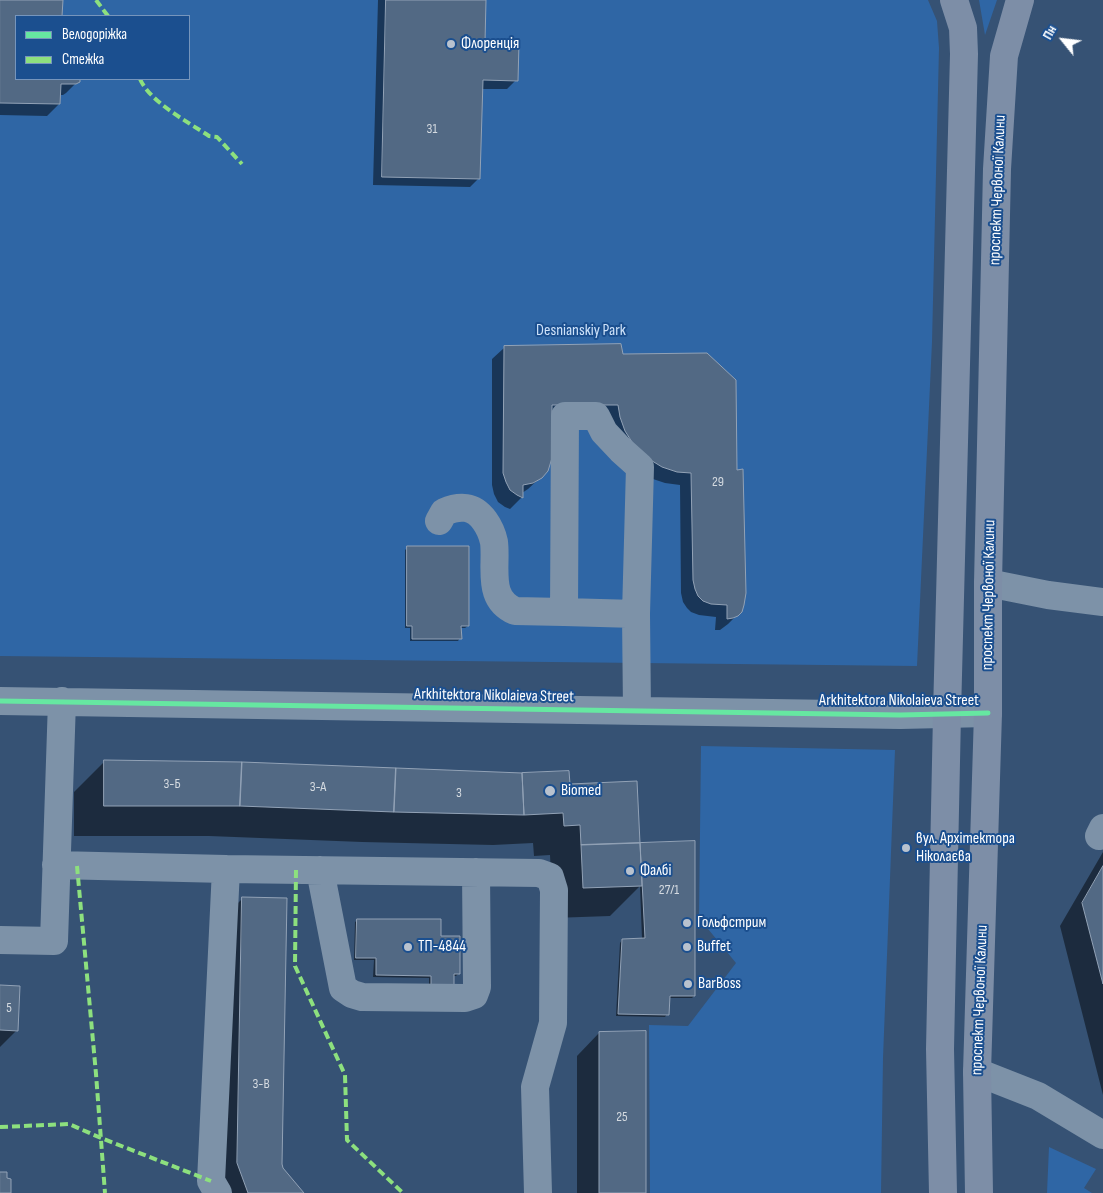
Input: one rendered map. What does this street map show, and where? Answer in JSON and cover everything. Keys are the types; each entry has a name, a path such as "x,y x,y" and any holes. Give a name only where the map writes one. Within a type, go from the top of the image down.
{"main road":[{"path":"943,1193 940,1049 964,54 963,28 954,0"},
{"name":"проспект Червоної Калини","path":"978,1193 977,1072 988,713 988,583 997,170 1004,56 1020,0"}],"street":[{"path":"564,612 565,416 596,416 604,432 640,467 636,614 637,711"},
{"path":"439,521 444,512 454,508 467,508 479,514 488,526 494,541 496,590 500,600 515,611 636,614"},
{"path":"988,583 1048,595 1103,602"},
{"name":"Arkhitektora Nikolaieva Street","path":"0,701 900,715 988,713"},
{"path":"0,940 54,941 62,701"},
{"path":"56,866 539,873 550,877 554,890 553,1023 535,1087 538,1193"},
{"path":"218,1193 212,1181 226,869"},
{"path":"320,870 343,988 352,994 362,997 465,998 474,995 477,988 476,872"},
{"path":"977,1072 1038,1096 1103,1135"}],"green space":[{"name":"Desnianskiy Park","path":"0,0 928,0 937,21 939,48 932,342 917,666 0,656"},
{"path":"979,0 997,0 985,35"},
{"path":"701,746 895,750 883,1058 881,1193 650,1193 649,1025 688,1026 736,963 699,918"},
{"path":"1049,1147 1096,1169 1084,1188 1092,1193 1047,1193"}],"building":[{"path":"0,0 63,0 62,15 15,15 15,80 80,80 80,82 76,84 61,84 60,104 0,103"},
{"path":"386,0 486,0 485,42 519,43 518,81 483,80 480,179 382,177"},
{"path":"621,344 623,354 707,353 736,380 737,470 743,469 746,593 742,612 738,616 727,619 727,605 711,604 703,601 695,589 693,580 691,473 677,472 662,467 649,459 632,442 625,431 618,405 552,405 552,458 548,471 542,478 533,483 523,485 523,498 510,490 506,482 503,473 504,346"},
{"path":"407,546 469,546 469,626 461,626 462,639 412,639 412,626 407,626"},
{"path":"104,760 242,762 240,806 104,806"},
{"path":"242,762 396,768 394,812 240,806"},
{"path":"396,768 522,773 524,815 394,812"},
{"path":"569,771 570,784 637,781 640,843 581,845 580,825 564,826 563,813 524,815 522,773"},
{"path":"695,841 695,996 670,996 669,1015 618,1014 622,939 645,938 640,843"},
{"path":"640,843 642,886 583,888 581,845"},
{"path":"1103,866 1103,984 1082,903"},
{"path":"242,897 287,898 282,1164 283,1168 304,1193 248,1193 237,1163"},
{"name":"ТП-4844","path":"357,919 441,919 441,936 460,936 460,974 454,974 454,989 431,989 431,976 376,975 376,958 356,958"},
{"path":"0,985 20,986 18,1031 0,1030"},
{"path":"646,1031 646,1193 599,1193 599,1032"},
{"path":"0,1172 7,1172 7,1178 11,1179 11,1193 0,1193"}],"marked path":[{"path":"96,0 107,15"},
{"path":"141,80 152,96 209,136 217,137 242,164"},
{"path":"77,866 105,1193"},
{"path":"296,870 295,966 345,1075 347,1140 403,1193"},
{"path":"0,1127 69,1124 211,1181"}],"cycle path":[{"path":"0,701 900,715 988,713"}],"place":[{"name":"Флоренція","path":"451,44"},
{"name":"Biomed","path":"550,791"},
{"name":"вул. Архітектора Ніколаєва","path":"906,848"},
{"name":"Фалбі","path":"630,871"},
{"name":"Гольфстрим","path":"687,923"},
{"name":"ТП-4844","path":"408,947"},
{"name":"Buffet","path":"687,947"},
{"name":"BarBoss","path":"688,984"}]}
